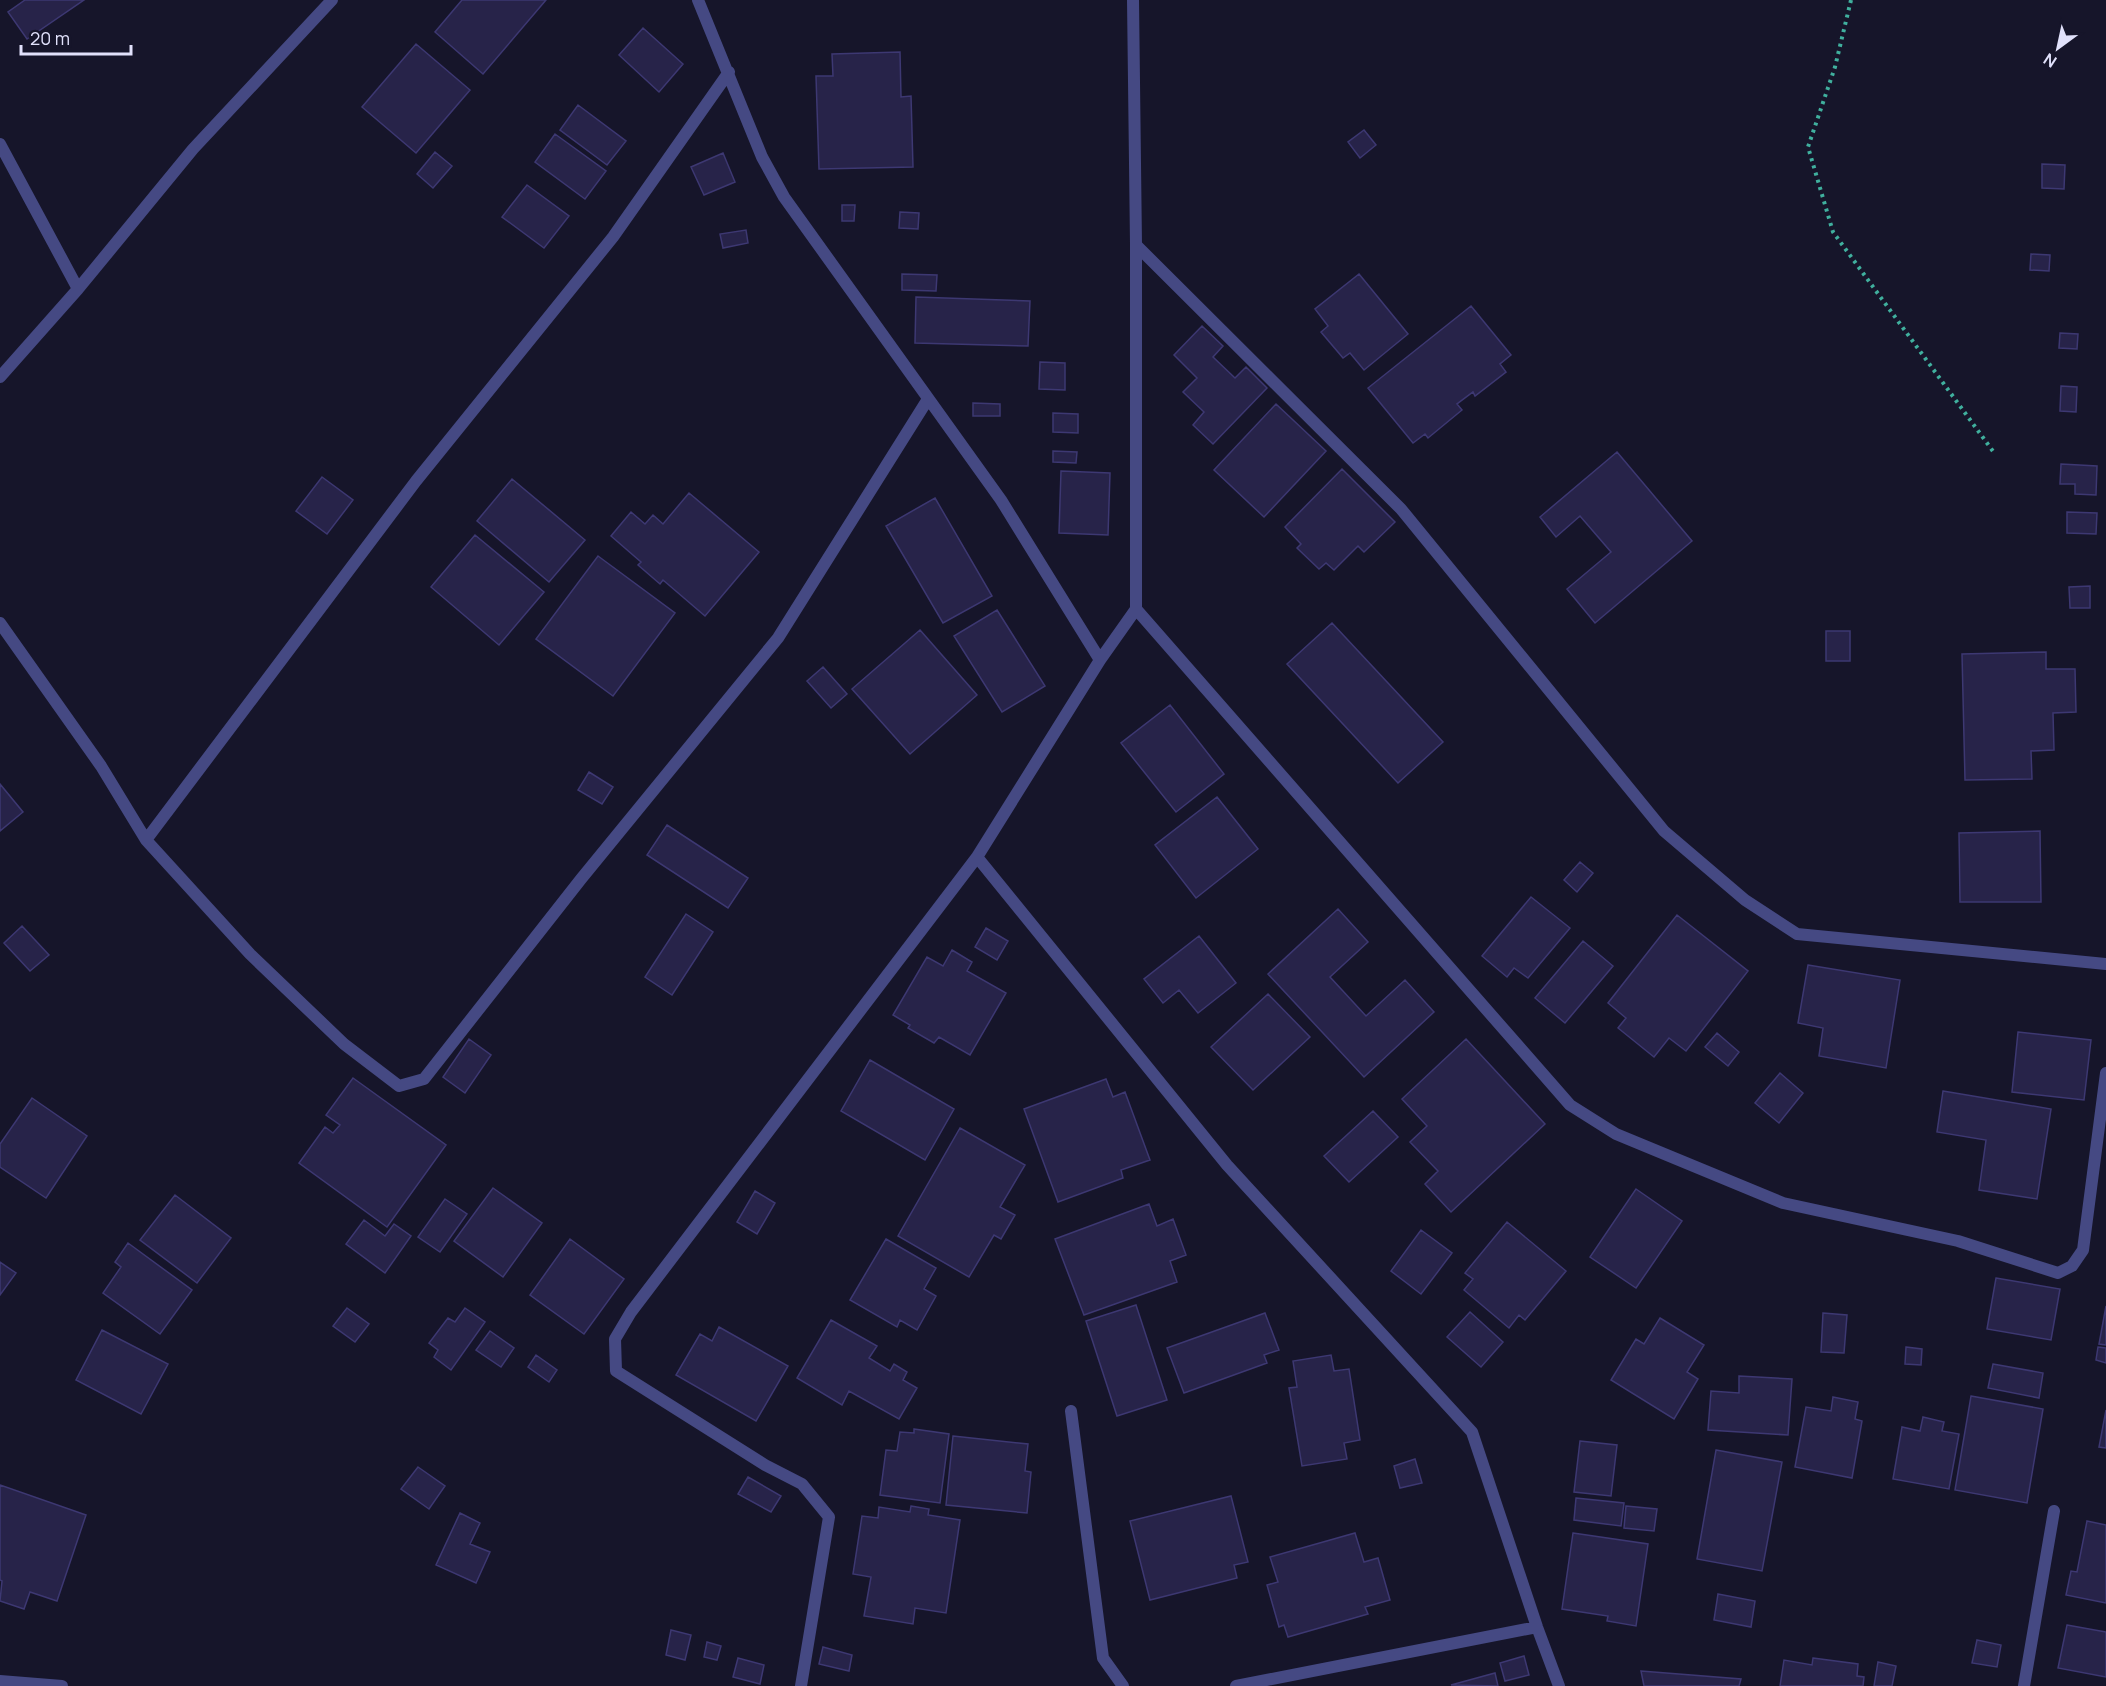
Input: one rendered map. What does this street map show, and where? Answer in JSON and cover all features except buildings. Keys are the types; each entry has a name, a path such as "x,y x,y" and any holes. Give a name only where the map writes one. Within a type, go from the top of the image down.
{"street":[{"path":"698,0 762,158 784,197 1001,500 1100,660"},
{"path":"801,1686 829,1517 802,1484 765,1465 616,1371 615,1339 631,1312 976,857 1100,660 1136,609 1133,0"},
{"path":"0,377 78,289 193,149 325,3"},
{"path":"146,840 416,481 613,237 729,72"},
{"path":"0,144 78,289"},
{"path":"1136,245 1401,509 1664,831 1745,900 1797,934 2106,964"},
{"path":"0,623 101,766 146,840 250,954 344,1044 399,1086 424,1078 581,879 778,638 928,399"},
{"path":"1136,609 1570,1105 1616,1134 1783,1203 1958,1241 2058,1273 2072,1266 2083,1250 2106,1072"},
{"path":"976,857 1227,1165 1472,1432 1559,1686"},
{"path":"1071,1411 1103,1658 1123,1686"},
{"path":"2024,1686 2054,1510"},
{"path":"1236,1686 1538,1627"},
{"path":"0,1681 62,1686"}],"path":[{"path":"1851,0 1835,67 1808,147 1833,232 1995,454"}]}
